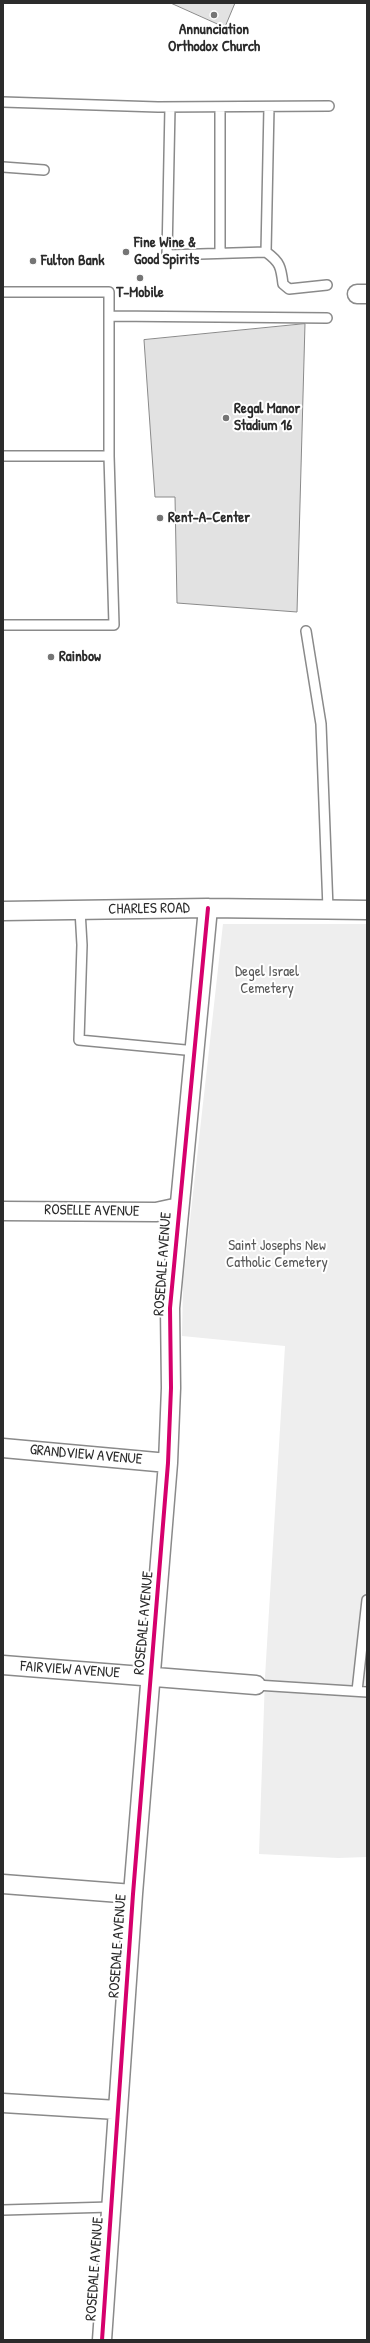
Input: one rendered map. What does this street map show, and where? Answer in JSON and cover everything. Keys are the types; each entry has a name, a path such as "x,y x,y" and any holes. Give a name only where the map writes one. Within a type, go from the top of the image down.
{"street":[{"name":"CHARLES ROAD","path":"3,911 208,908 367,910"},
{"name":"ROSEDALE AVENUE","path":"102,2340 133,1894 168,1463 171,1388 170,1308 196,1051 208,908"},
{"name":"ROSELLE AVENUE","path":"3,1211 156,1212 180,1207"},
{"name":"GRANDVIEW AVENUE","path":"3,1448 168,1463"},
{"name":"FAIRVIEW AVENUE","path":"3,1665 256,1685"},
{"path":"3,1884 133,1894"},
{"path":"3,2103 117,2110"}],"lane":[{"path":"3,102 170,107 329,106"},
{"path":"170,107 167,255 266,252 276,260 281,269 283,284 289,289 327,285"},
{"path":"220,107 220,253"},
{"path":"266,252 269,107"},
{"path":"3,167 44,170"},
{"path":"3,292 109,292 109,456 114,625 3,625"},
{"path":"109,316 327,318"},
{"path":"3,456 109,456"},
{"path":"306,631 322,724 328,909"},
{"path":"80,910 82,945 79,1040 196,1051"},
{"path":"357,1691 367,1600"},
{"path":"256,1685 367,1692"},
{"path":"3,2210 111,2207"}],"green space":[{"name":"Saint Josephs New Catholic Cemetery","path":"223,924 367,924 367,1857 338,1858 259,1854 265,1677 285,1346 182,1336 183,1283"}],"building":[{"name":"Annunciation Orthodox Church","path":"171,3 235,3 225,27"},
{"name":"Regal Manor Stadium 16","path":"305,324 297,612 177,603 175,497 155,497 144,340"}],"cycle path":[{"path":"102,2340 133,1894 168,1463 171,1388 170,1308 208,908"}],"place":[{"name":"Annunciation Orthodox Church","path":"214,15"},
{"name":"Fine Wine & Good Spirits","path":"126,252"},
{"name":"Fulton Bank","path":"33,261"},
{"name":"T-Mobile","path":"140,278"},
{"name":"Regal Manor Stadium 16","path":"226,418"},
{"name":"Rent-A-Center","path":"160,518"},
{"name":"Rainbow","path":"51,657"}],"park label":[{"name":"Degel Israel Cemetery","path":"267,980"}]}
